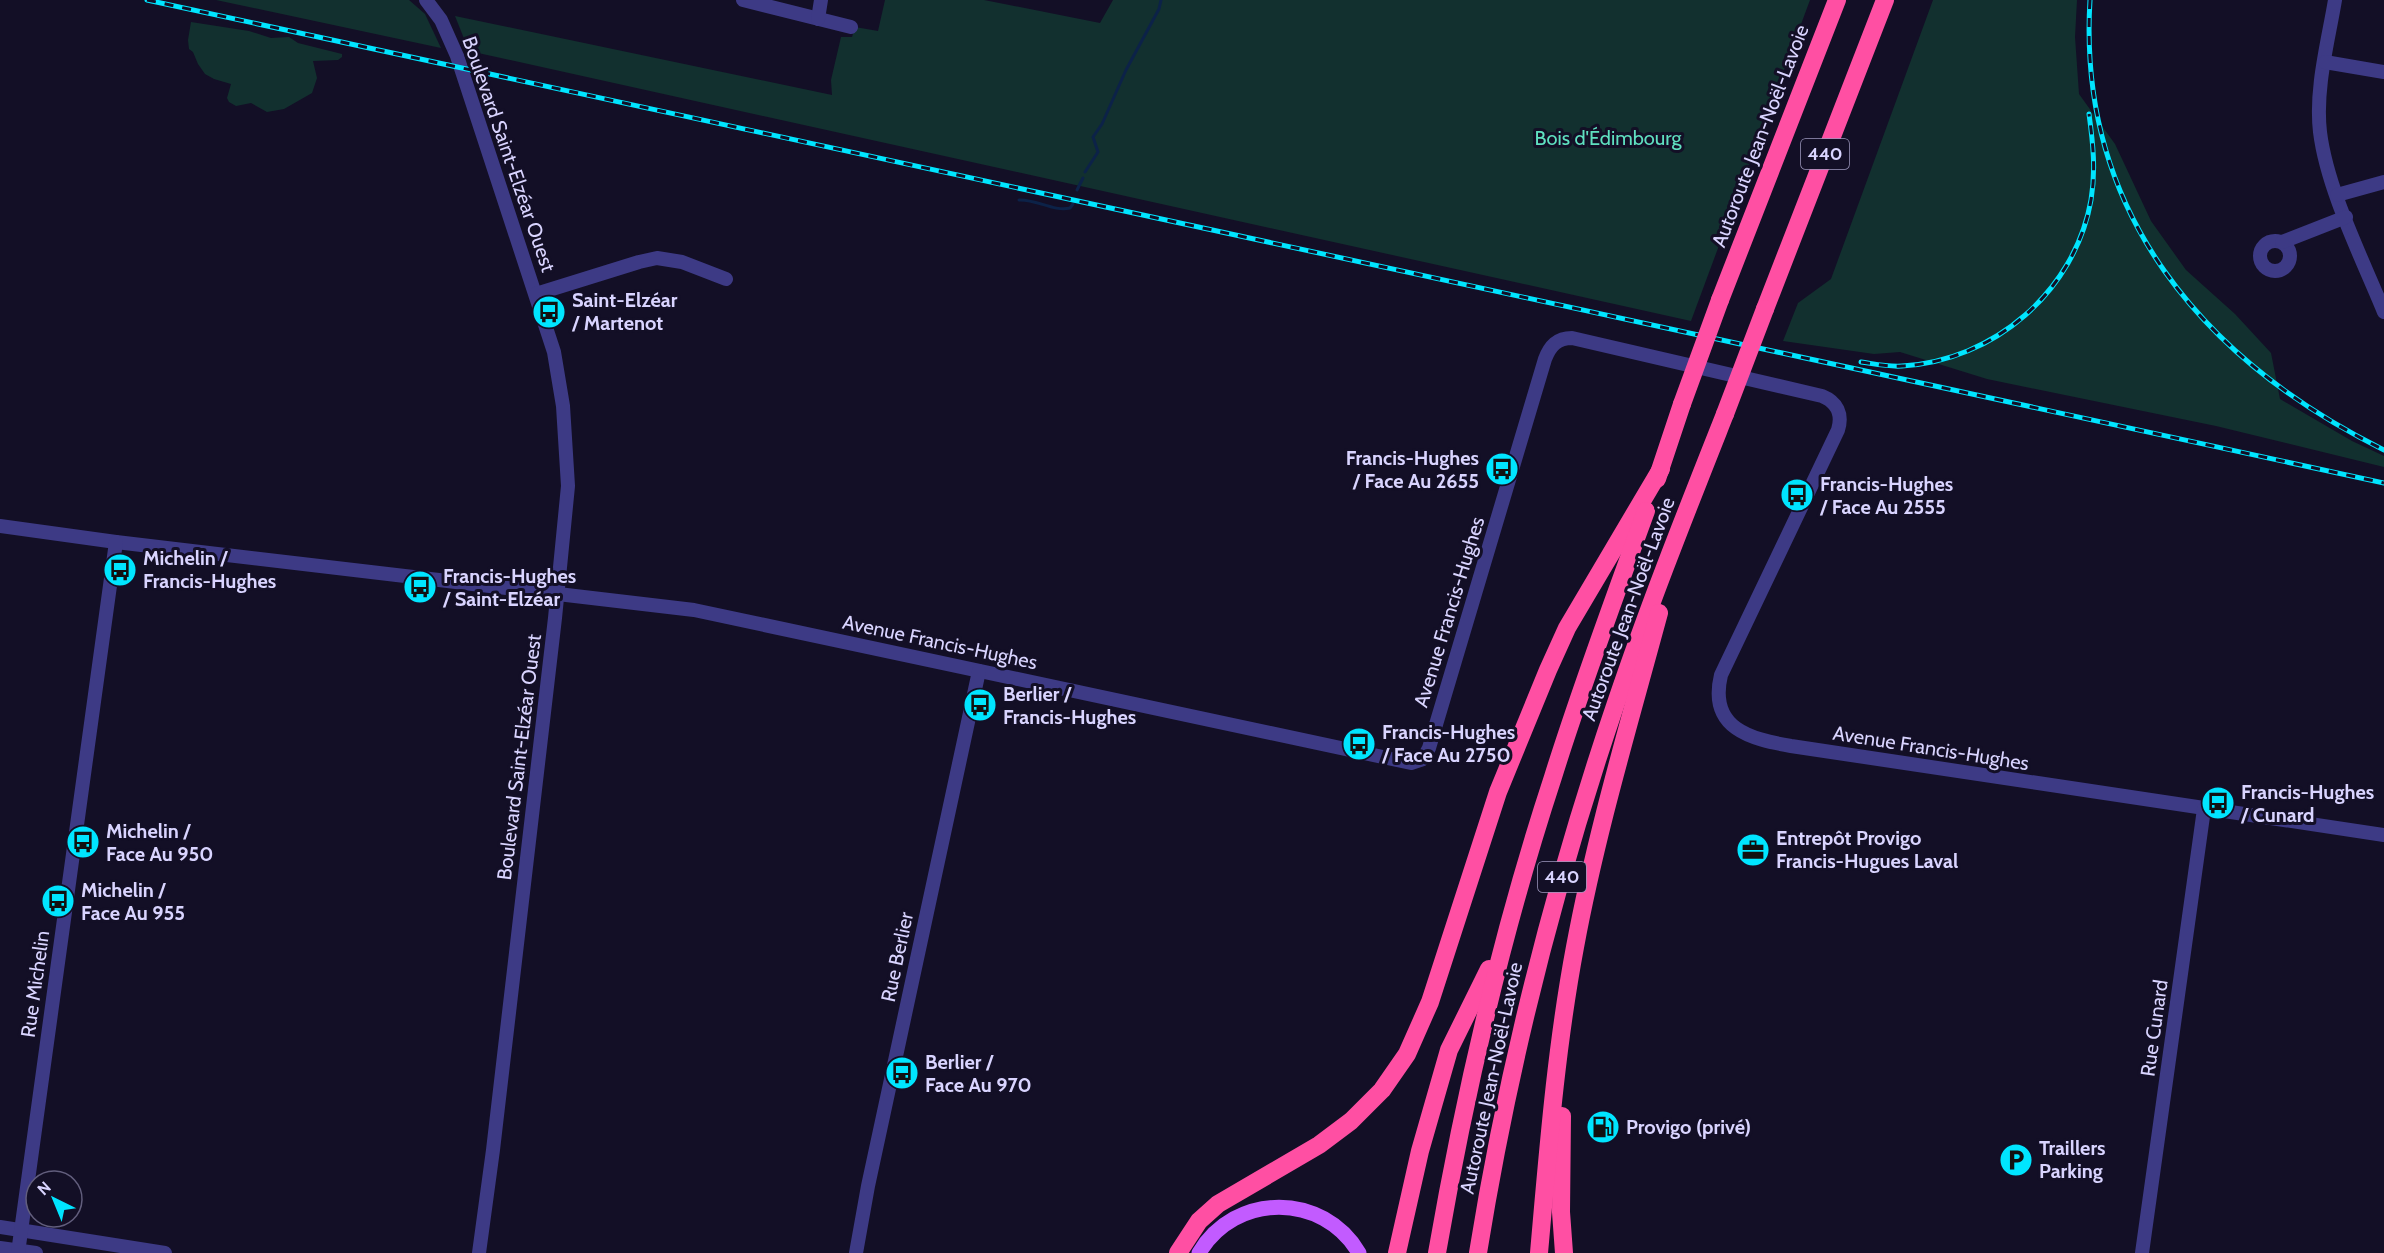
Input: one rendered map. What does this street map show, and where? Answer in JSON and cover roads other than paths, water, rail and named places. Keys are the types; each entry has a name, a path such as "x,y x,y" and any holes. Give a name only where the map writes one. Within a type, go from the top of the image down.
{"highway":[{"name":"Autoroute Jean-Noël-Lavoie","path":"1437,1253 1469,1089 1506,936 1563,744 1720,300 1837,0"},
{"name":"Autoroute Jean-Noël-Lavoie","path":"1478,1253 1512,1075 1562,876 1615,705 1765,309 1886,0"},
{"path":"1178,1253 1193,1228 1218,1204 1319,1145 1351,1121 1382,1090 1407,1054 1430,1002 1498,792 1544,679 1567,628 1661,469"},
{"path":"1539,1253 1562,1027 1575,948 1597,842 1687,513"},
{"path":"1397,1253 1417,1160 1449,1050 1506,936"},
{"path":"1562,1027 1561,1212 1564,1253"}],"main road":[{"path":"1199,1253 1212,1235 1233,1218 1250,1211 1276,1206 1306,1210 1323,1217 1343,1232 1359,1253"}],"street":[{"name":"Boulevard Saint-Elzéar Ouest","path":"426,0 444,27 459,61 536,294 556,360 565,432 567,510 479,1253"},
{"path":"743,0 851,27"},
{"path":"818,19 821,0"},
{"path":"2335,0 2320,101 2320,132 2337,195 2384,312"},
{"path":"2325,62 2384,72"},
{"path":"2337,195 2384,182"},
{"path":"2282,242 2346,217"},
{"path":"536,294 651,259 676,260 726,279"},
{"name":"Avenue Francis-Hughes","path":"0,525 116,542 706,612 1412,763 1426,756 1432,739 1547,356 1556,342 1572,339 1822,396 1832,400 1838,409 1841,420 1838,430 1721,675 1719,691 1722,707 1729,721 1741,732 1755,739 1774,743 2384,835"},
{"name":"Rue Michelin","path":"18,1252 116,542"},
{"name":"Rue Berlier","path":"856,1253 868,1186 979,670"},
{"name":"Rue Cunard","path":"2142,1253 2204,809"},
{"path":"0,1227 165,1253"},
{"path":"0,1248 36,1253"}],"waterway":[{"path":"1085,172 1098,152 1093,137 1102,124 1126,70 1159,9 1161,0"},
{"path":"1077,190 1083,178"},
{"path":"1019,200 1064,209 1070,208 1073,204"}],"railway":[{"path":"147,0 2384,483"},
{"path":"2090,0 2091,77 2105,147 2130,212 2164,271 2208,324 2260,372 2319,414 2384,450"},
{"path":"1861,362 1902,366 1936,361 1968,351 1998,335 2025,315 2048,291 2068,264 2082,233 2091,200 2093,157 2089,114"}],"place":[{"name":"Saint-Elzéar / Martenot","path":"549,312"},
{"name":"Francis-Hughes / Face Au 2655","path":"1502,469"},
{"name":"Francis-Hughes / Face Au 2555","path":"1797,495"},
{"name":"Michelin / Francis-Hughes","path":"120,570"},
{"name":"Francis-Hughes / Saint-Elzéar","path":"420,587"},
{"name":"Berlier / Francis-Hughes","path":"980,705"},
{"name":"Francis-Hughes / Face Au 2750","path":"1359,744"},
{"name":"Francis-Hughes / Cunard","path":"2218,803"},
{"name":"Michelin / Face Au 950","path":"83,842"},
{"name":"Entrepôt Provigo Francis-Hugues Laval","path":"1753,850"},
{"name":"Michelin / Face Au 955","path":"58,901"},
{"name":"Berlier / Face Au 970","path":"902,1073"},
{"name":"Provigo (privé)","path":"1603,1127"},
{"name":"Traillers Parking","path":"2016,1160"}],"park label":[{"name":"Bois d'Édimbourg","path":"1608,138"}]}
